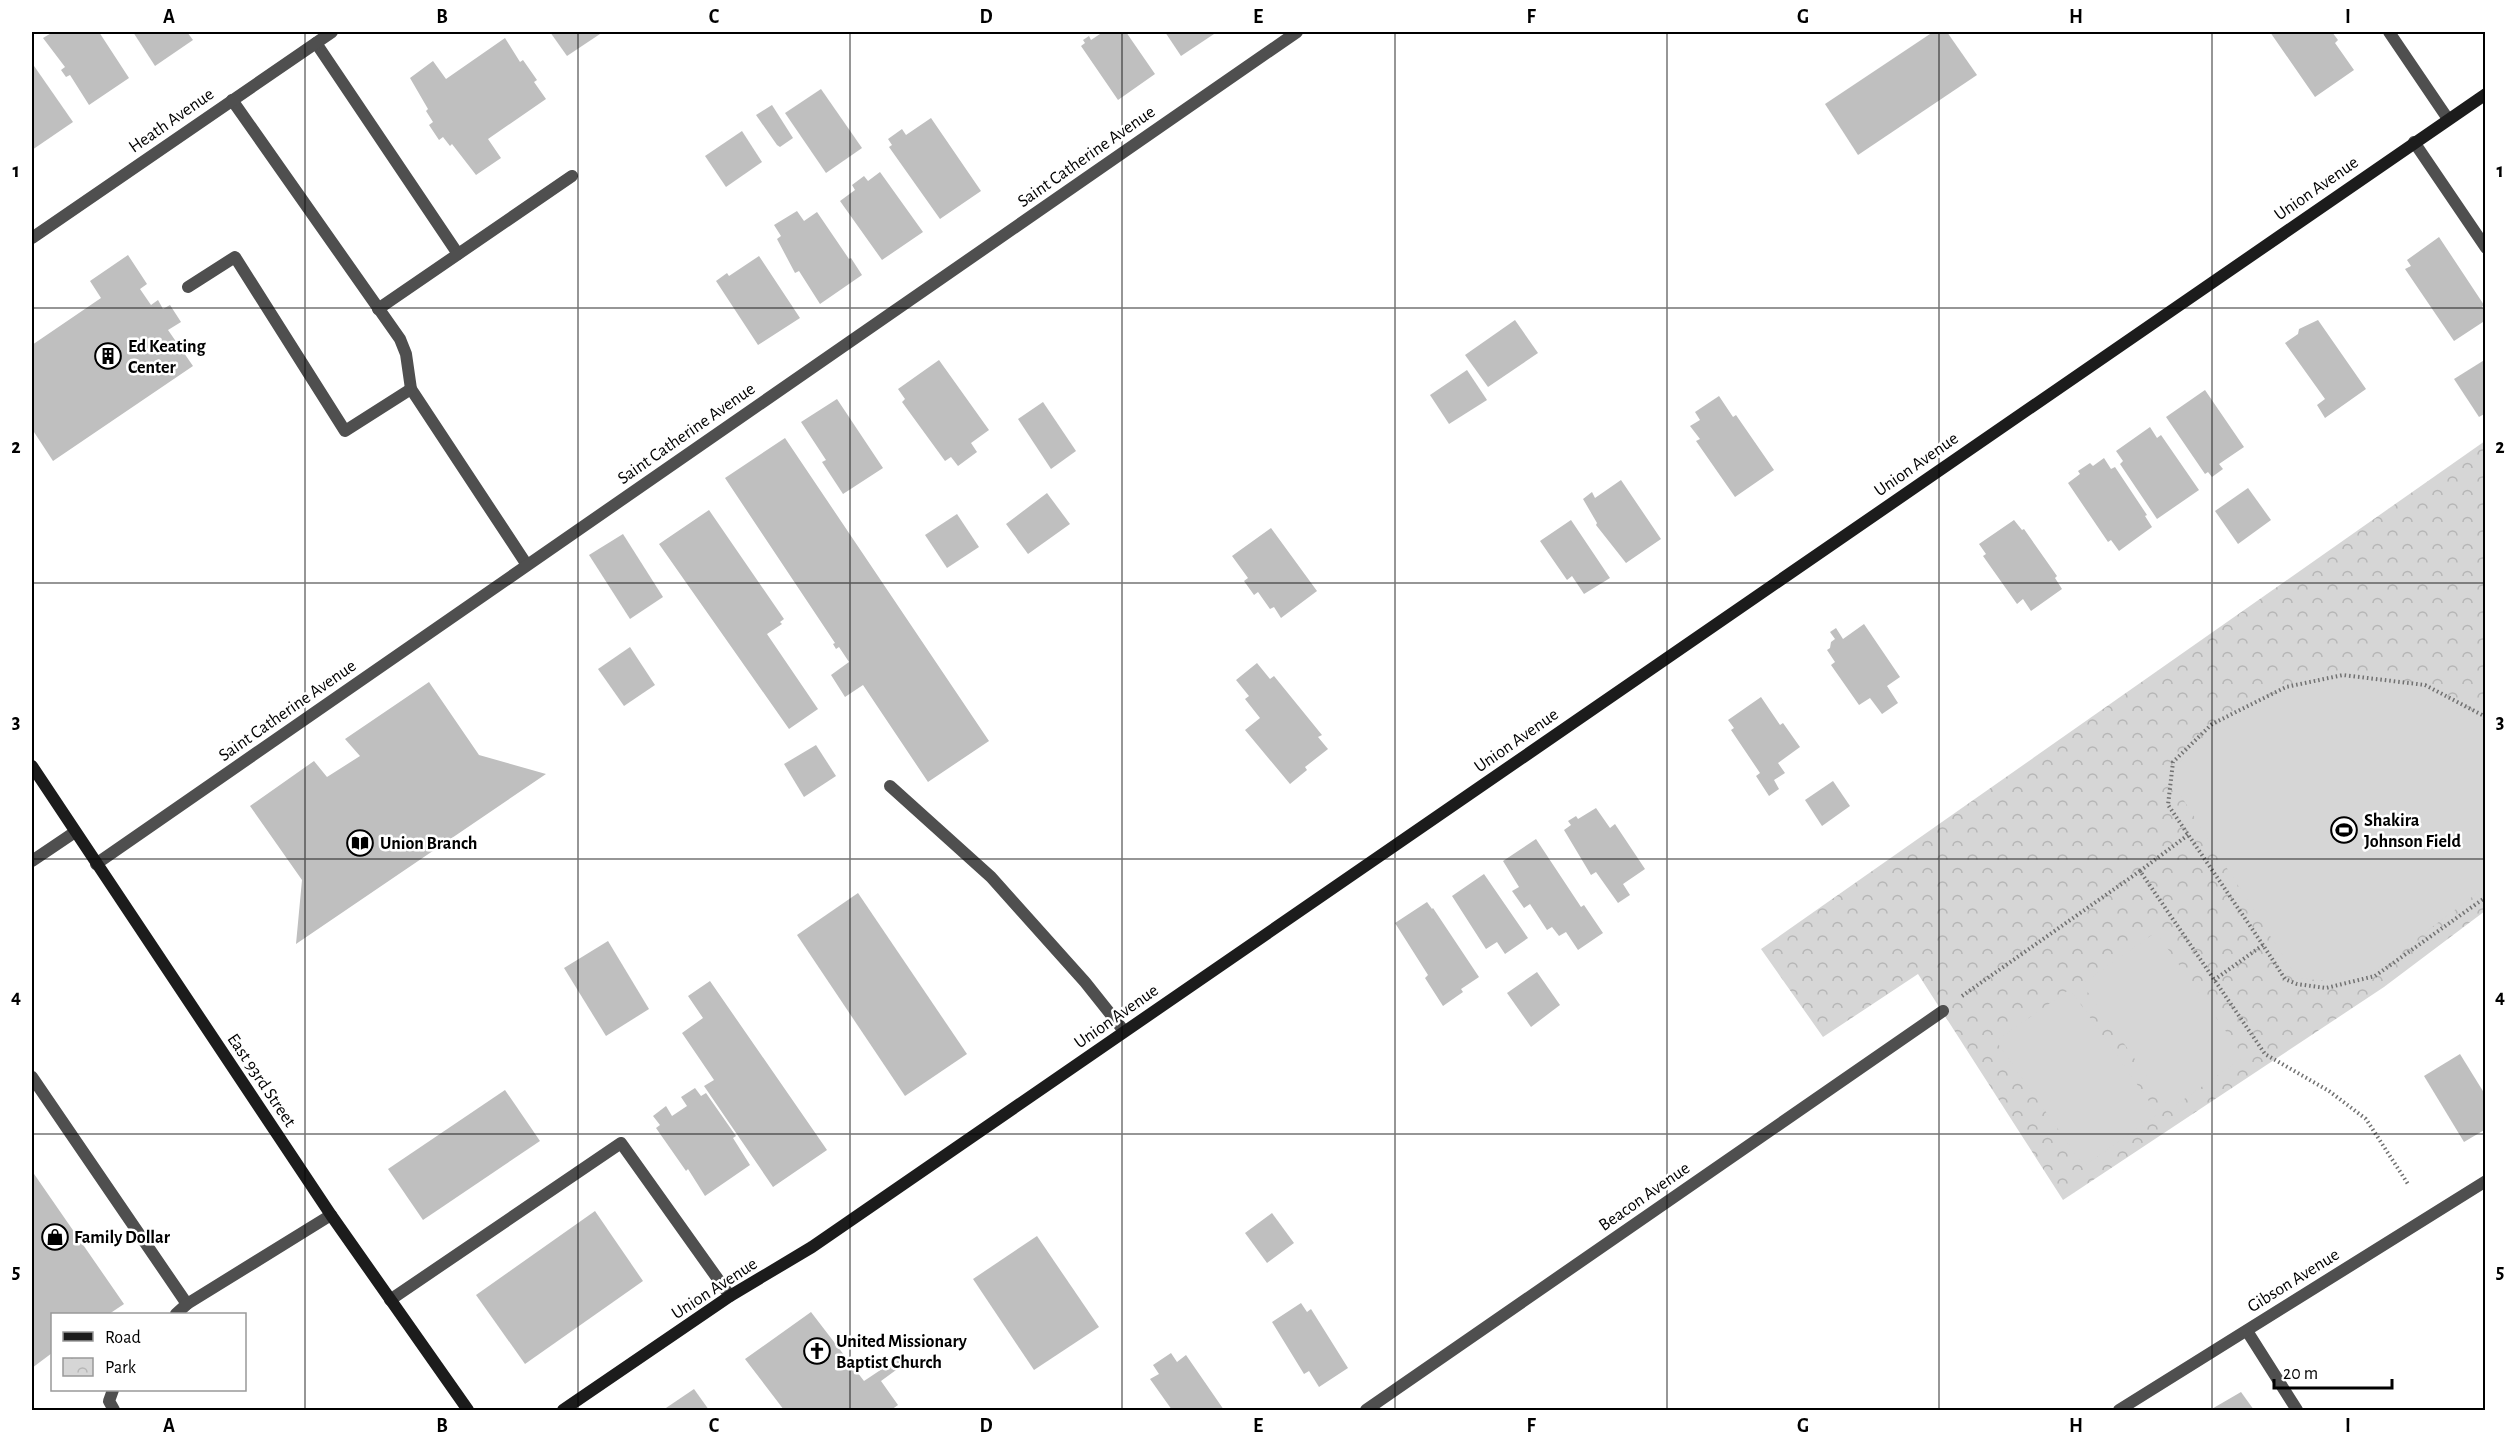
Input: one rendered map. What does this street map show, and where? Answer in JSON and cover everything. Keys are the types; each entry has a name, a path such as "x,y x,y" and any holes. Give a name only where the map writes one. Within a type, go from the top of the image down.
{"main road":[{"name":"Union Avenue","path":"563,1410 730,1296 812,1248 2486,93"},
{"name":"East 93rd Street","path":"32,766 331,1215 468,1410"}],"street":[{"name":"Heath Avenue","path":"32,238 332,32"},
{"name":"Saint Catherine Avenue","path":"96,864 1297,32"},
{"path":"2390,32 2448,119"},
{"path":"316,43 458,254"},
{"path":"232,100 400,339 406,354 411,389 527,566"},
{"path":"2414,142 2486,248"},
{"path":"378,309 572,176"},
{"path":"188,287 235,257 345,431 411,389"},
{"path":"890,786 991,877 1085,982 1124,1031"},
{"path":"32,861 75,832"},
{"name":"Beacon Avenue","path":"1366,1410 1943,1011"},
{"path":"32,1077 187,1304"},
{"path":"390,1300 621,1143 730,1296"},
{"name":"Gibson Avenue","path":"2120,1410 2486,1181"},
{"path":"177,1313 187,1304 331,1215"},
{"path":"2247,1331 2297,1410"},
{"path":"112,1391 110,1401 114,1410"}],"path":[{"path":"2486,717 2425,685 2343,675 2286,687 2212,724 2173,762 2168,806 2285,978 2296,984 2326,988 2374,976 2486,897"},
{"path":"1943,1011 2188,835"},
{"path":"2140,871 2265,1054 2330,1091 2366,1119 2408,1184"},
{"path":"2214,980 2263,945"}],"green space":[{"path":"2485,441 2485,911 2384,987 2063,1200 1918,974 1823,1037 1761,949"},
{"name":"Shakira Johnson Field","path":"2332,674 2422,684 2485,721 2485,887 2357,984 2297,978 2167,774 2237,708"},
{"path":"2156,932 2244,1057 2170,1109 2082,984"},
{"path":"2070,989 2158,1114 2084,1166 1996,1041"}],"building":[{"path":"53,32 99,32 129,78 89,105 70,75 66,77 61,70 65,67 43,38"},
{"path":"133,32 187,32 193,40 155,66"},
{"path":"550,32 603,32 567,56"},
{"path":"1103,32 1126,32 1155,74 1118,100 1081,46 1085,43 1083,40 1089,36 1091,40"},
{"path":"1165,32 1217,32 1181,56"},
{"path":"1933,32 1947,32 1977,75 1858,155 1825,104"},
{"path":"2270,32 2332,32 2338,40 2335,43 2354,70 2315,97"},
{"path":"505,38 520,62 523,60 537,80 534,82 546,99 488,139 501,158 476,175 452,144 450,146 443,137 439,140 429,125 433,122 426,111 428,109 410,78 433,61 446,79"},
{"path":"32,63 73,122 32,150"},
{"path":"821,89 862,148 826,173 785,113"},
{"path":"772,105 793,138 780,147 756,115"},
{"path":"931,118 981,191 940,219 889,147 892,145 888,139 902,129 906,135"},
{"path":"742,131 762,162 726,187 705,156"},
{"path":"880,172 923,232 882,260 840,201 855,190 852,185 864,176 868,181"},
{"path":"797,211 804,221 817,212 862,275 820,304 799,271 795,273 777,239 781,236 774,225"},
{"path":"2439,237 2484,305 2482,307 2486,312 2486,320 2454,341 2405,269 2411,266 2407,260"},
{"name":"Ed Keating Center","path":"128,255 147,284 140,289 151,305 158,300 163,309 170,305 181,322 168,330 193,366 53,461 32,429 32,345 101,298 90,281"},
{"path":"759,256 800,318 758,345 716,281 727,273 729,276"},
{"path":"1515,320 1538,353 1488,387 1465,355"},
{"path":"2318,320 2366,389 2325,418 2317,405 2325,399 2285,343 2298,334 2299,329"},
{"path":"2486,359 2486,413 2479,417 2454,379"},
{"path":"939,360 989,430 971,443 977,452 958,466 951,457 945,461 902,402 905,399 898,389"},
{"path":"1467,370 1487,400 1449,424 1430,395"},
{"path":"2205,390 2244,447 2219,464 2223,469 2212,477 2208,472 2205,474 2166,417"},
{"path":"1719,396 1733,417 1736,415 1774,470 1735,497 1696,441 1700,439 1690,426 1700,420 1695,412"},
{"path":"837,399 883,468 843,494 822,462 826,460 801,422"},
{"path":"1043,402 1076,451 1051,469 1018,419"},
{"path":"2150,427 2157,438 2161,435 2199,490 2157,519 2120,464 2123,461 2116,451"},
{"path":"785,438 989,741 928,782 863,685 845,697 831,675 849,662 839,647 836,649 833,644 835,643 725,478"},
{"path":"2104,458 2111,469 2115,467 2147,515 2145,516 2152,527 2119,551 2111,540 2108,542 2068,483 2080,474 2078,471 2090,463 2093,466"},
{"path":"1621,480 1661,539 1626,563 1596,525 1583,499 1592,492 1595,498"},
{"path":"2248,488 2271,520 2238,544 2215,511"},
{"path":"1047,493 1070,524 1028,554 1006,524"},
{"path":"709,510 784,619 780,622 782,624 767,634 818,709 789,729 659,544"},
{"path":"957,514 979,547 947,568 925,535"},
{"path":"1571,520 1610,578 1584,594 1572,576 1567,580 1540,541"},
{"path":"2014,520 2022,530 2024,529 2057,576 2055,578 2062,589 2031,611 2023,599 2017,604 1983,556 1986,554 1979,544"},
{"path":"1271,528 1317,591 1281,618 1274,607 1270,609 1258,592 1254,595 1244,581 1248,578 1232,556"},
{"path":"623,534 663,597 630,619 589,555"},
{"path":"1864,624 1900,677 1887,686 1898,703 1882,714 1870,698 1859,705 1831,665 1835,662 1827,650 1835,639 1830,632 1836,628 1843,639"},
{"path":"630,647 655,685 624,706 598,669"},
{"path":"1257,663 1270,679 1274,676 1322,735 1318,737 1328,749 1305,767 1307,770 1290,784 1245,730 1260,718 1245,699 1249,696 1236,680"},
{"name":"Union Branch","path":"429,682 479,755 546,774 296,944 302,880 250,806 314,761 327,777 360,756 345,739"},
{"path":"1761,697 1780,725 1783,723 1800,747 1778,763 1785,773 1774,780 1779,789 1769,796 1756,776 1760,773 1731,730 1734,728 1728,720"},
{"path":"816,745 836,776 804,797 784,764"},
{"path":"1833,781 1850,806 1822,826 1805,800"},
{"path":"1596,808 1610,828 1615,824 1645,869 1623,884 1630,895 1618,903 1596,872 1591,875 1564,830 1571,825 1568,821 1576,816 1578,819"},
{"path":"1536,839 1581,907 1584,905 1603,933 1578,950 1566,932 1559,936 1552,927 1547,930 1530,904 1524,908 1512,891 1519,887 1503,861"},
{"path":"1484,874 1528,938 1505,954 1497,942 1486,949 1452,896"},
{"path":"858,893 967,1054 905,1096 797,935"},
{"path":"1427,902 1479,977 1461,989 1463,992 1443,1006 1425,978 1428,975 1395,923"},
{"path":"608,941 649,1009 606,1036 564,968"},
{"path":"1537,972 1560,1005 1531,1027 1507,993"},
{"path":"710,981 827,1150 773,1187 704,1086 714,1080 682,1033 703,1018 688,996"},
{"path":"2460,1054 2486,1096 2486,1129 2464,1142 2424,1076"},
{"path":"695,1088 701,1096 706,1093 736,1136 733,1138 750,1165 705,1196 688,1169 686,1171 656,1128 660,1125 653,1116 666,1106 672,1116 687,1106 681,1097"},
{"path":"505,1090 540,1141 423,1220 388,1169"},
{"name":"Family Dollar","path":"32,1171 124,1304 110,1313 51,1313 51,1354 32,1368"},
{"path":"595,1211 643,1281 525,1364 476,1295"},
{"path":"1272,1213 1294,1243 1267,1263 1245,1233"},
{"path":"1037,1236 1099,1327 1034,1370 973,1279"},
{"path":"1301,1303 1307,1312 1311,1309 1348,1368 1319,1387 1309,1371 1304,1374 1272,1322"},
{"path":"811,1312 864,1381 903,1355 907,1362 881,1381 898,1405 891,1410 784,1410 745,1359"},
{"path":"1171,1353 1177,1362 1186,1355 1224,1410 1172,1410 1150,1379 1159,1374 1153,1365"},
{"path":"694,1389 709,1410 663,1410"},
{"path":"2241,1392 2254,1410 2210,1410"}],"place":[{"name":"Ed Keating Center","path":"108,356"},
{"name":"Shakira Johnson Field","path":"2344,830"},
{"name":"Union Branch","path":"360,843"},
{"name":"Family Dollar","path":"55,1237"},
{"name":"United Missionary Baptist Church","path":"817,1351"}]}
